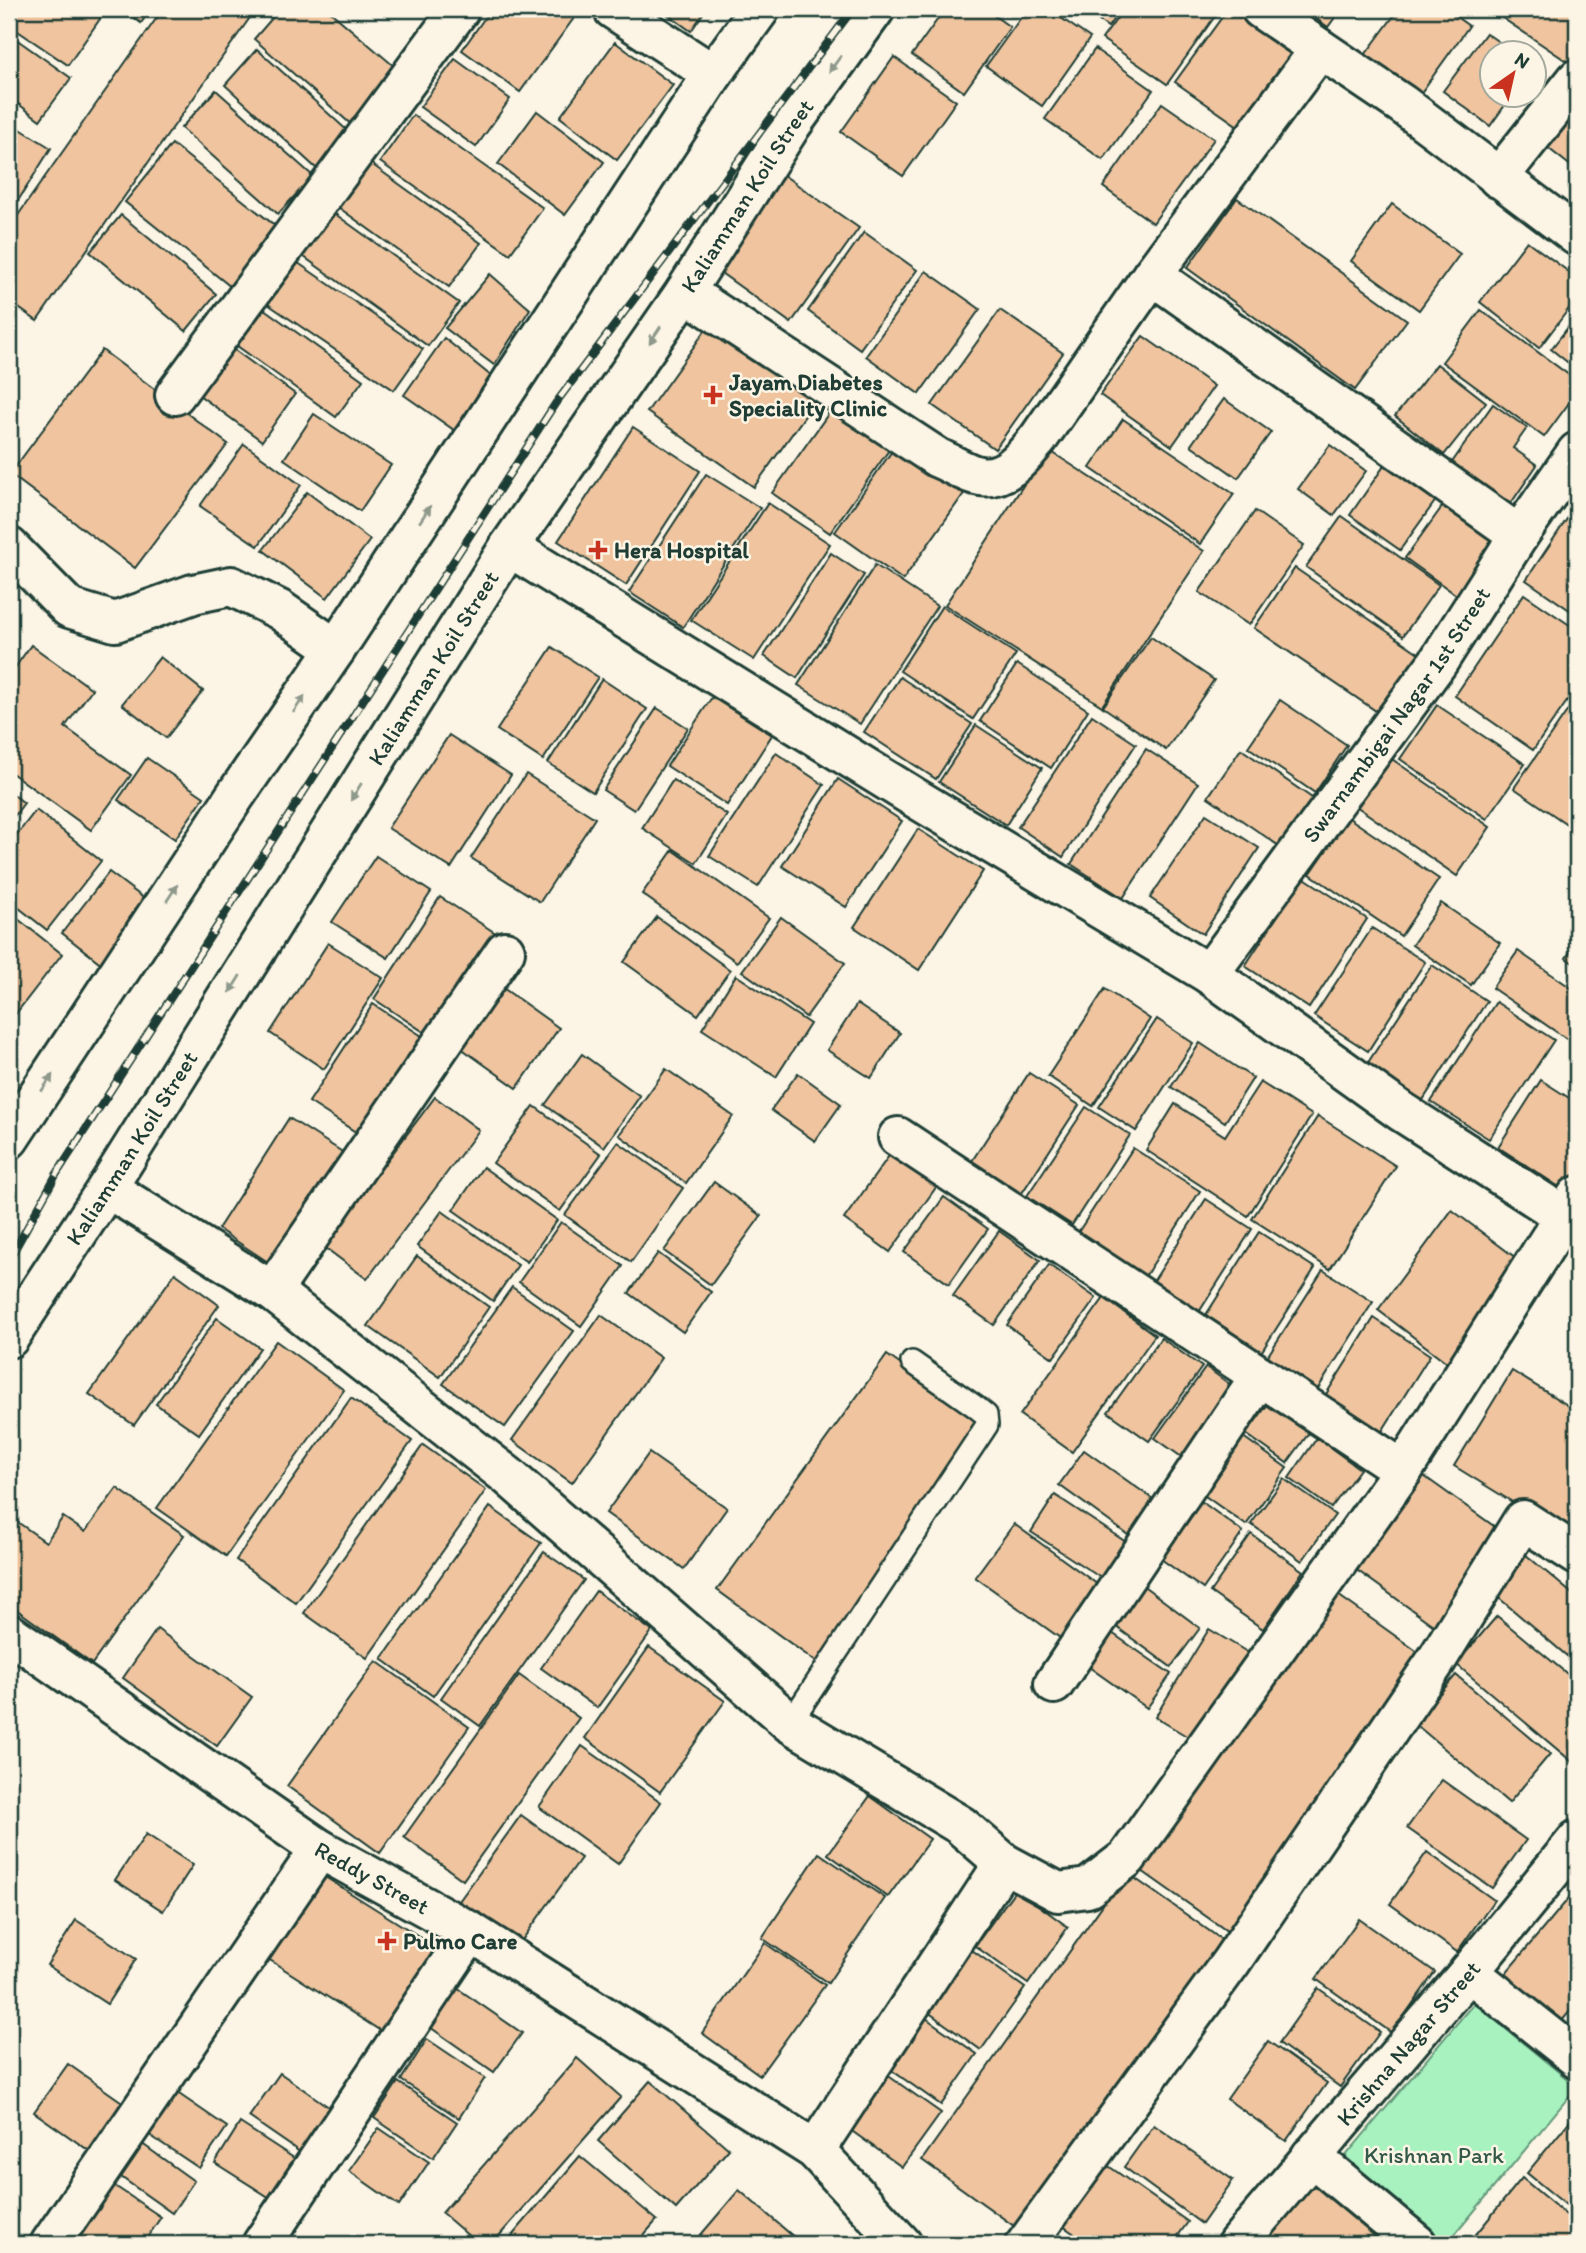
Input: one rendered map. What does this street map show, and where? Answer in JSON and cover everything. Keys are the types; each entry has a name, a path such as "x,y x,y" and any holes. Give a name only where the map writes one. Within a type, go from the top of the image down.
{"street":[{"path":"175,395 460,9"},
{"path":"613,9 713,74"},
{"path":"9,1139 235,796 336,649 713,74 760,9"},
{"name":"Kaliamman Koil Street","path":"9,1338 107,1188 509,547 684,292 792,124 875,9"},
{"path":"1261,9 1402,104 1577,236"},
{"path":"684,292 938,458 979,476 1002,474 1020,460 1038,439 1152,275 1320,49"},
{"path":"1498,178 1577,79"},
{"path":"1152,275 1519,535"},
{"name":"Swarnambigai Nagar 1st Street","path":"1209,974 1438,662 1519,535 1577,452"},
{"path":"9,547 69,608 114,622 193,594 231,586 280,610 336,649"},
{"path":"107,1188 272,1291 508,1476 790,1723 960,1825 1004,1863 1058,1892 1088,1888 1127,1858 1404,1470 1570,1206 1402,1112 1209,974 912,796 509,547"},
{"path":"272,1291 505,951"},
{"path":"898,1137 1404,1470"},
{"path":"1054,1684 1260,1376"},
{"path":"1026,2244 1238,1951 1436,1661 1523,1520 1577,1555"},
{"name":"Reddy Street","path":"9,1633 320,1849 471,1932 815,2150 902,2244"},
{"name":"Krishna Nagar Street","path":"1237,2244 1469,1972 1577,1840"},
{"path":"50,2244 320,1849"},
{"path":"815,2150 1004,1863"},
{"path":"262,2244 471,1932"},
{"path":"1469,1972 1577,2058"},
{"path":"1311,2156 1417,2244"}],"lane":[{"path":"790,1723 987,1425 986,1415 912,1362"}],"green space":[{"name":"Krishnan Park","path":"1474,2003 1577,2087 1447,2244 1434,2244 1338,2165"}],"building":[{"path":"9,9 92,9 102,16 68,65 9,25"},
{"path":"122,9 151,9 141,23"},
{"path":"163,9 256,9 37,321 9,301 9,228"},
{"path":"280,9 327,9 401,72 353,126 254,39"},
{"path":"491,9 561,9 574,18 520,92 462,50"},
{"path":"660,9 706,9 691,31"},
{"path":"945,9 985,9 1010,27 964,92 912,55"},
{"path":"1027,9 1048,9 1090,38 1042,106 986,66"},
{"path":"1082,9 1121,9 1108,27"},
{"path":"1124,9 1220,9 1167,84 1102,39"},
{"path":"1228,9 1291,53 1238,126 1175,82"},
{"path":"1303,9 1341,9 1328,27"},
{"path":"1399,9 1445,9 1469,26 1420,94 1365,55"},
{"path":"1489,9 1577,9 1577,48 1568,62 1548,49 1548,38 1532,38"},
{"path":"9,34 71,78 40,120 9,97"},
{"path":"615,42 673,85 617,160 560,117"},
{"path":"1478,44 1478,108 1503,108 1490,126 1443,91"},
{"path":"257,49 350,133 317,169 225,85"},
{"path":"1095,49 1153,90 1103,160 1045,119"},
{"path":"894,57 956,101 903,176 841,132"},
{"path":"455,59 510,99 476,147 420,107"},
{"path":"216,90 313,176 278,214 181,128"},
{"path":"1577,102 1577,171 1543,144"},
{"path":"1162,103 1214,139 1153,223 1103,187"},
{"path":"537,111 604,162 565,215 498,164"},
{"path":"413,115 543,208 510,254 380,162"},
{"path":"9,122 51,148 16,204 9,200"},
{"path":"172,144 278,228 231,287 125,202"},
{"path":"370,163 481,243 449,287 338,207"},
{"path":"782,174 859,228 791,323 714,268"},
{"path":"1237,198 1407,320 1355,390 1187,268"},
{"path":"1392,204 1460,254 1419,310 1351,261"},
{"path":"331,211 459,303 428,346 300,254"},
{"path":"121,215 216,294 186,331 90,252"},
{"path":"864,232 917,270 860,349 808,311"},
{"path":"1527,241 1577,278 1577,298 1539,348 1480,302"},
{"path":"288,256 423,349 394,390 259,298"},
{"path":"926,271 980,309 919,394 866,356"},
{"path":"490,274 530,309 494,365 445,328"},
{"path":"253,301 363,380 336,417 226,338"},
{"path":"1000,310 1063,353 995,449 932,405"},
{"path":"1481,310 1577,381 1577,392 1544,437 1442,362"},
{"path":"1577,316 1577,370 1551,349"},
{"path":"710,324 817,399 754,487 647,412"},
{"path":"1143,336 1214,386 1172,446 1100,395"},
{"path":"444,338 491,376 454,430 404,395"},
{"path":"229,346 295,394 262,441 195,392"},
{"path":"102,350 228,444 135,568 10,474"},
{"path":"1437,364 1486,402 1444,455 1395,416"},
{"path":"1224,399 1271,432 1238,478 1191,445"},
{"path":"1493,404 1527,428 1513,448 1537,465 1505,512 1446,471"},
{"path":"831,410 889,450 830,533 772,493"},
{"path":"314,414 391,465 360,511 284,459"},
{"path":"1123,419 1234,494 1200,544 1090,468"},
{"path":"633,427 700,471 626,585 558,541"},
{"path":"244,444 301,485 258,546 200,506"},
{"path":"897,444 965,492 903,580 835,532"},
{"path":"1330,445 1366,471 1334,515 1298,489"},
{"path":"1047,449 1204,551 1102,706 945,605"},
{"path":"1393,453 1444,489 1400,550 1350,515"},
{"path":"706,474 760,508 683,627 629,592"},
{"path":"307,492 370,540 327,598 263,550"},
{"path":"1447,500 1504,541 1462,599 1405,558"},
{"path":"768,503 830,544 754,660 691,620"},
{"path":"1255,511 1304,545 1249,625 1199,592"},
{"path":"1571,513 1577,517 1577,615 1526,580"},
{"path":"1342,516 1439,585 1403,636 1306,567"},
{"path":"831,553 864,575 797,678 764,656"},
{"path":"875,565 937,606 860,724 798,685"},
{"path":"1295,568 1420,654 1379,713 1254,628"},
{"path":"1524,594 1577,630 1577,687 1533,750 1455,696"},
{"path":"942,606 1016,654 973,719 900,671"},
{"path":"1151,637 1214,680 1166,750 1103,707"},
{"path":"31,645 92,689 65,727 131,775 91,830 9,771 9,676"},
{"path":"552,647 598,677 543,760 497,730"},
{"path":"160,657 203,691 166,738 122,704"},
{"path":"1017,664 1088,710 1051,768 980,721"},
{"path":"900,677 972,724 936,779 864,732"},
{"path":"602,679 647,709 593,792 548,763"},
{"path":"712,697 772,735 727,805 667,766"},
{"path":"1577,697 1577,831 1514,788"},
{"path":"1280,700 1347,745 1315,793 1248,747"},
{"path":"1437,705 1525,764 1487,819 1400,759"},
{"path":"657,708 688,728 634,810 603,790"},
{"path":"1092,715 1136,744 1063,857 1018,827"},
{"path":"976,725 1042,768 1006,825 939,782"},
{"path":"449,735 511,775 451,868 388,828"},
{"path":"1146,749 1198,783 1123,898 1071,864"},
{"path":"1241,749 1315,800 1282,848 1208,797"},
{"path":"776,753 824,785 758,887 709,856"},
{"path":"1389,757 1490,827 1457,876 1356,806"},
{"path":"147,758 204,797 175,839 118,800"},
{"path":"526,774 595,818 540,902 471,858"},
{"path":"838,779 902,821 846,907 782,866"},
{"path":"673,780 727,815 696,863 642,828"},
{"path":"9,791 24,803 9,823"},
{"path":"36,810 101,861 47,930 9,900 9,845"},
{"path":"1206,814 1259,848 1203,934 1150,898"},
{"path":"1349,818 1439,879 1401,936 1310,874"},
{"path":"918,829 983,871 919,970 854,927"},
{"path":"673,850 769,918 737,962 642,894"},
{"path":"376,856 431,892 388,958 332,922"},
{"path":"109,872 150,903 103,965 62,933"},
{"path":"1303,877 1367,919 1309,1008 1245,966"},
{"path":"440,897 497,934 430,1036 374,999"},
{"path":"1441,903 1500,943 1471,985 1412,945"},
{"path":"657,917 730,970 698,1015 624,962"},
{"path":"781,917 845,963 806,1017 742,971"},
{"path":"18,919 62,954 14,1016 9,1012 9,931"},
{"path":"1372,928 1425,962 1368,1051 1314,1016"},
{"path":"1577,941 1577,966 1566,958"},
{"path":"328,943 383,978 324,1069 270,1033"},
{"path":"1518,951 1577,992 1577,1046 1492,988"},
{"path":"1432,965 1487,1001 1423,1100 1367,1064"},
{"path":"736,975 810,1024 776,1077 702,1029"},
{"path":"503,988 559,1028 517,1088 461,1048"},
{"path":"1105,989 1150,1019 1093,1106 1048,1076"},
{"path":"1496,1002 1554,1040 1489,1139 1431,1102"},
{"path":"373,1004 425,1038 362,1136 309,1102"},
{"path":"857,1004 900,1033 871,1078 827,1050"},
{"path":"1157,1019 1193,1043 1136,1131 1099,1107"},
{"path":"1200,1043 1253,1078 1225,1122 1171,1087"},
{"path":"582,1054 640,1096 604,1147 545,1105"},
{"path":"666,1069 733,1116 686,1183 619,1135"},
{"path":"798,1073 841,1104 815,1141 771,1110"},
{"path":"1029,1073 1079,1105 1020,1196 970,1164"},
{"path":"1541,1080 1577,1103 1577,1175 1567,1192 1498,1147"},
{"path":"1260,1082 1312,1115 1248,1216 1146,1150 1175,1104 1225,1136"},
{"path":"435,1097 479,1130 367,1279 323,1246"},
{"path":"534,1106 601,1154 560,1211 493,1163"},
{"path":"1086,1107 1130,1135 1072,1225 1027,1196"},
{"path":"1318,1116 1396,1166 1330,1269 1252,1219"},
{"path":"289,1118 344,1153 271,1264 218,1229"},
{"path":"618,1142 683,1188 631,1262 565,1215"},
{"path":"1133,1148 1200,1191 1142,1281 1075,1237"},
{"path":"891,1153 937,1186 890,1252 844,1219"},
{"path":"483,1167 557,1220 527,1262 453,1210"},
{"path":"714,1182 761,1216 711,1285 664,1251"},
{"path":"944,1197 988,1229 949,1284 904,1252"},
{"path":"1206,1199 1252,1229 1199,1312 1153,1282"},
{"path":"1452,1210 1524,1264 1449,1364 1378,1310"},
{"path":"442,1211 518,1265 493,1301 417,1246"},
{"path":"561,1222 623,1266 581,1326 519,1282"},
{"path":"999,1231 1040,1260 994,1325 953,1296"},
{"path":"1259,1232 1315,1268 1260,1354 1204,1318"},
{"path":"658,1253 711,1292 683,1332 629,1293"},
{"path":"417,1256 489,1307 440,1377 368,1326"},
{"path":"1049,1265 1096,1298 1053,1358 1007,1325"},
{"path":"1323,1270 1373,1302 1317,1390 1267,1357"},
{"path":"175,1273 219,1305 134,1425 89,1394"},
{"path":"512,1287 574,1331 505,1427 443,1384"},
{"path":"1104,1298 1155,1335 1072,1452 1020,1415"},
{"path":"601,1315 661,1358 572,1483 512,1440"},
{"path":"217,1318 260,1348 199,1434 156,1404"},
{"path":"1374,1318 1430,1355 1379,1436 1323,1399"},
{"path":"1161,1338 1202,1367 1149,1441 1108,1412"},
{"path":"276,1341 344,1390 226,1556 157,1508"},
{"path":"887,1355 981,1422 819,1664 717,1590"},
{"path":"1206,1367 1243,1394 1193,1465 1155,1438"},
{"path":"1512,1371 1577,1411 1577,1542 1454,1466"},
{"path":"351,1398 412,1441 296,1603 236,1560"},
{"path":"1268,1404 1309,1433 1287,1463 1246,1434"},
{"path":"1239,1434 1287,1468 1246,1525 1198,1491"},
{"path":"1317,1438 1360,1469 1331,1508 1289,1478"},
{"path":"423,1445 486,1490 367,1658 304,1613"},
{"path":"1084,1450 1160,1504 1135,1540 1059,1485"},
{"path":"649,1453 727,1508 684,1569 606,1513"},
{"path":"1421,1474 1505,1534 1437,1628 1354,1568"},
{"path":"1284,1479 1335,1515 1302,1561 1251,1524"},
{"path":"117,1488 184,1535 92,1664 9,1604 9,1530 16,1521 46,1542 63,1517 85,1532"},
{"path":"1055,1495 1132,1546 1107,1582 1031,1532"},
{"path":"1202,1502 1243,1532 1203,1589 1161,1559"},
{"path":"490,1507 541,1543 433,1696 382,1659"},
{"path":"1014,1524 1101,1587 1063,1640 975,1577"},
{"path":"1251,1534 1303,1571 1263,1629 1210,1592"},
{"path":"544,1552 584,1580 480,1726 441,1698"},
{"path":"1525,1554 1577,1598 1577,1644 1567,1656 1493,1593"},
{"path":"1137,1581 1200,1628 1171,1667 1107,1620"},
{"path":"596,1591 652,1631 597,1708 541,1668"},
{"path":"1338,1595 1429,1660 1234,1936 1142,1871"},
{"path":"1497,1616 1577,1682 1577,1766 1456,1664"},
{"path":"157,1629 252,1697 217,1746 123,1678"},
{"path":"1209,1629 1257,1658 1203,1746 1155,1717"},
{"path":"1112,1633 1171,1674 1147,1708 1089,1667"},
{"path":"649,1647 725,1701 660,1792 585,1738"},
{"path":"376,1661 469,1727 380,1853 287,1786"},
{"path":"519,1675 579,1718 463,1880 404,1837"},
{"path":"1456,1675 1550,1754 1509,1803 1414,1723"},
{"path":"582,1746 661,1802 618,1864 539,1807"},
{"path":"1442,1780 1526,1840 1492,1888 1407,1828"},
{"path":"870,1796 930,1839 888,1897 828,1854"},
{"path":"521,1815 581,1858 517,1947 457,1904"},
{"path":"146,1834 193,1865 163,1911 115,1880"},
{"path":"1427,1852 1494,1900 1457,1952 1390,1904"},
{"path":"819,1853 885,1898 828,1983 762,1938"},
{"path":"317,1872 436,1947 381,2031 262,1955"},
{"path":"1126,1872 1225,1942 1021,2231 922,2160"},
{"path":"1016,1889 1068,1927 1028,1984 975,1946"},
{"path":"1574,1892 1577,1895 1577,2003 1561,2022 1505,1974"},
{"path":"1359,1919 1435,1972 1392,2033 1316,1979"},
{"path":"76,1920 136,1959 107,2004 47,1965"},
{"path":"765,1943 825,1985 760,2075 702,2033"},
{"path":"972,1950 1025,1988 981,2050 928,2012"},
{"path":"454,1986 522,2033 494,2072 427,2025"},
{"path":"1318,1988 1380,2032 1340,2087 1279,2043"},
{"path":"923,2016 977,2054 941,2105 887,2067"},
{"path":"427,2039 485,2078 459,2118 401,2080"},
{"path":"1268,2041 1327,2083 1286,2141 1227,2099"},
{"path":"577,2058 621,2097 492,2244 478,2244 442,2213"},
{"path":"68,2064 135,2111 101,2159 34,2112"},
{"path":"880,2070 941,2113 902,2167 842,2124"},
{"path":"280,2073 343,2117 313,2161 249,2117"},
{"path":"650,2081 729,2149 676,2209 598,2141"},
{"path":"398,2082 457,2122 433,2158 374,2118"},
{"path":"176,2092 227,2127 199,2168 148,2134"},
{"path":"1577,2112 1577,2214 1527,2173"},
{"path":"240,2123 300,2162 275,2201 215,2163"},
{"path":"1154,2125 1233,2180 1202,2224 1124,2167"},
{"path":"379,2128 429,2162 399,2206 349,2171"},
{"path":"134,2138 194,2181 172,2213 111,2170"},
{"path":"580,2156 657,2220 636,2244 505,2244"},
{"path":"1107,2165 1188,2222 1172,2244 1089,2244 1063,2226"},
{"path":"1315,2172 1388,2244 1255,2244"},
{"path":"1522,2178 1577,2224 1577,2244 1468,2244"},
{"path":"106,2180 161,2217 143,2244 63,2244"},
{"path":"739,2190 802,2244 693,2244"}],"railway":[{"path":"9,1260 56,1175 555,404 853,9"}],"place":[{"name":"Jayam Diabetes Speciality Clinic","path":"713,395"},
{"name":"Hera Hospital","path":"598,550"},
{"name":"Pulmo Care","path":"387,1941"}]}
